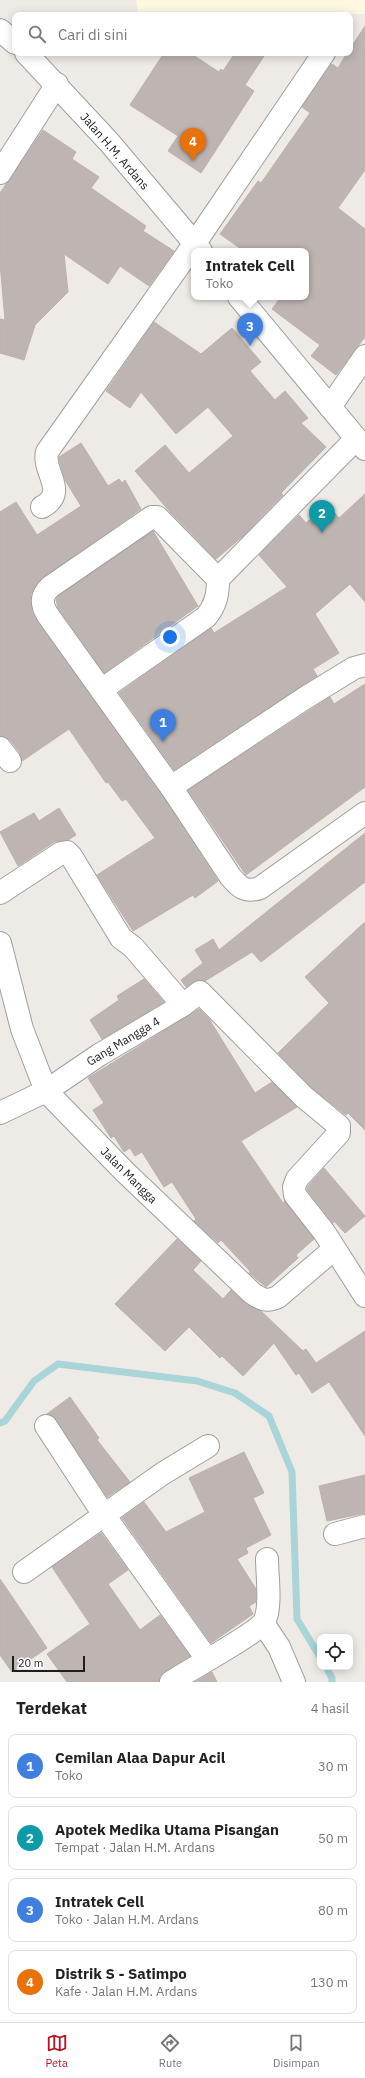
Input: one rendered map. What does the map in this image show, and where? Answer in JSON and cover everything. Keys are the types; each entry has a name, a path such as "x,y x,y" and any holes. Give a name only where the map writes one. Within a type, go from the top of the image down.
{"street":[{"path":"0,30 12,40"},
{"name":"Jalan H.M. Ardans","path":"29,56 109,142 198,247"},
{"path":"198,247 322,56"},
{"path":"0,173 56,84"},
{"path":"42,507 52,498 54,490 54,481 46,462 47,452 191,257"},
{"path":"218,579 360,444 241,300"},
{"path":"330,407 365,356"},
{"path":"101,690 206,617 214,608 218,595 218,579 161,520 154,516 50,587 44,594 42,606 101,690 171,787 230,876 240,888 252,891 266,884 365,813"},
{"path":"171,787 305,698 354,668 365,665"},
{"path":"0,893 62,853 67,852 71,856 121,938 133,947 182,1005"},
{"name":"Jalan Mangga","path":"0,944 22,1029 46,1091 125,1172 261,1300 269,1301 278,1297 334,1249"},
{"name":"Gang Mangga 4","path":"0,1113 46,1091 99,1054 182,1005 200,992 304,1097 339,1126 339,1133 297,1179 294,1187 296,1195 324,1232 334,1249"},
{"path":"334,1249 365,1296"},
{"path":"46,1426 104,1515 207,1659"},
{"path":"24,1572 162,1474 208,1446"},
{"path":"335,1534 365,1526"},
{"path":"171,1682 251,1633 263,1623 268,1608 267,1559"},
{"path":"263,1623 279,1647 294,1682"}],"shaded area":[{"path":"136,0 365,0 365,14 353,14 353,12 138,12"}],"building":[{"path":"365,26 365,170 338,208 365,229 365,337 336,375 311,356 320,345 272,309 279,300 309,300 309,248 240,248 220,234 258,181 261,183 310,113 302,107 330,66 332,64 338,68 345,56 353,56 353,44"},
{"path":"162,56 195,56 219,72 221,69 223,71 233,56 264,56 245,85 254,91 201,173 168,151 178,136 130,105"},
{"path":"43,130 76,152 72,159 99,177 91,188 146,226 143,231 174,251 149,286 120,266 108,284 64,254 68,292 35,325 24,360 0,353 0,319 5,320 0,263 0,193"},
{"path":"154,322 201,354 232,328 261,362 250,371 275,400 285,391 308,418 301,423 326,447 281,493 283,495 243,536 216,559 171,513 135,471 165,445 189,473 233,436 208,407 176,434 141,392 130,408 106,391"},
{"path":"81,443 108,486 119,479 122,483 125,480 141,509 41,579 31,594 32,611 37,621 161,794 218,881 195,898 193,895 133,931 97,875 155,838 126,799 122,801 108,782 106,783 69,729 22,761 20,753 10,740 0,735 0,512 16,502 37,535 81,506 65,480 59,457"},
{"path":"365,494 365,602 350,584 315,614 339,653 313,669 317,676 174,770 119,693 211,628 214,633 287,587 259,555 299,515 306,523 327,504 339,518"},
{"path":"153,531 198,606 104,673 58,608 56,600 58,596"},
{"path":"365,684 365,787 246,875 188,790 330,697 334,704"},
{"path":"59,808 76,835 68,840 54,842 18,866 0,832 34,813 39,821"},
{"path":"365,833 365,882 261,962 252,952 205,981 198,980 186,987 181,980 203,963 195,950 213,939 219,950"},
{"path":"365,922 365,1130 348,1113 346,1115 312,1088 278,1053 329,1003 305,977"},
{"path":"144,979 164,1002 102,1039 90,1020 119,1000 117,996"},
{"path":"199,1009 209,1019 255,1093 272,1082 297,1107 241,1141 283,1203 285,1201 314,1239 296,1255 298,1258 266,1287 249,1273 250,1271 221,1240 218,1243 194,1221 196,1219 172,1182 164,1187 142,1152 135,1156 130,1148 124,1152 114,1136 111,1138 93,1110 104,1103 88,1078"},
{"path":"324,1168 365,1216 345,1233 334,1221 333,1223 307,1190 308,1186"},
{"path":"177,1239 201,1261 193,1270 223,1299 231,1290 245,1303 262,1312 303,1351 306,1349 316,1363 365,1331 365,1436 329,1382 312,1393 299,1373 296,1375 274,1343 243,1376 222,1356 220,1358 189,1327 165,1351 115,1304"},
{"path":"70,1397 99,1438 97,1440 130,1482 107,1497 56,1419 47,1414"},
{"path":"244,1452 264,1493 253,1498 271,1535 246,1548 248,1553 237,1559 256,1589 256,1602 249,1606 253,1614 211,1643 122,1518 144,1502 166,1532 205,1512 189,1478"},
{"path":"365,1475 365,1513 327,1521 319,1486"},
{"path":"101,1533 128,1570 108,1584 140,1630 160,1615 190,1656 164,1672 160,1676 159,1682 67,1682 47,1654 90,1624 52,1567"},
{"path":"0,1579 47,1648 12,1672 0,1655"},
{"path":"212,1672 217,1682 195,1682 197,1681"}],"waterway":[{"path":"0,1423 5,1421 34,1381 58,1364 197,1381 235,1393 269,1416 292,1472 297,1619 317,1652"},
{"path":"328,1670 332,1678 332,1682"}],"place":[{"name":"Distrik S - Satimpo","path":"193,161"},
{"name":"Intratek Cell","path":"250,346"},
{"name":"Apotek Medika Utama Pisangan","path":"322,533"},
{"name":"Cemilan Alaa Dapur Acil","path":"163,742"}]}
